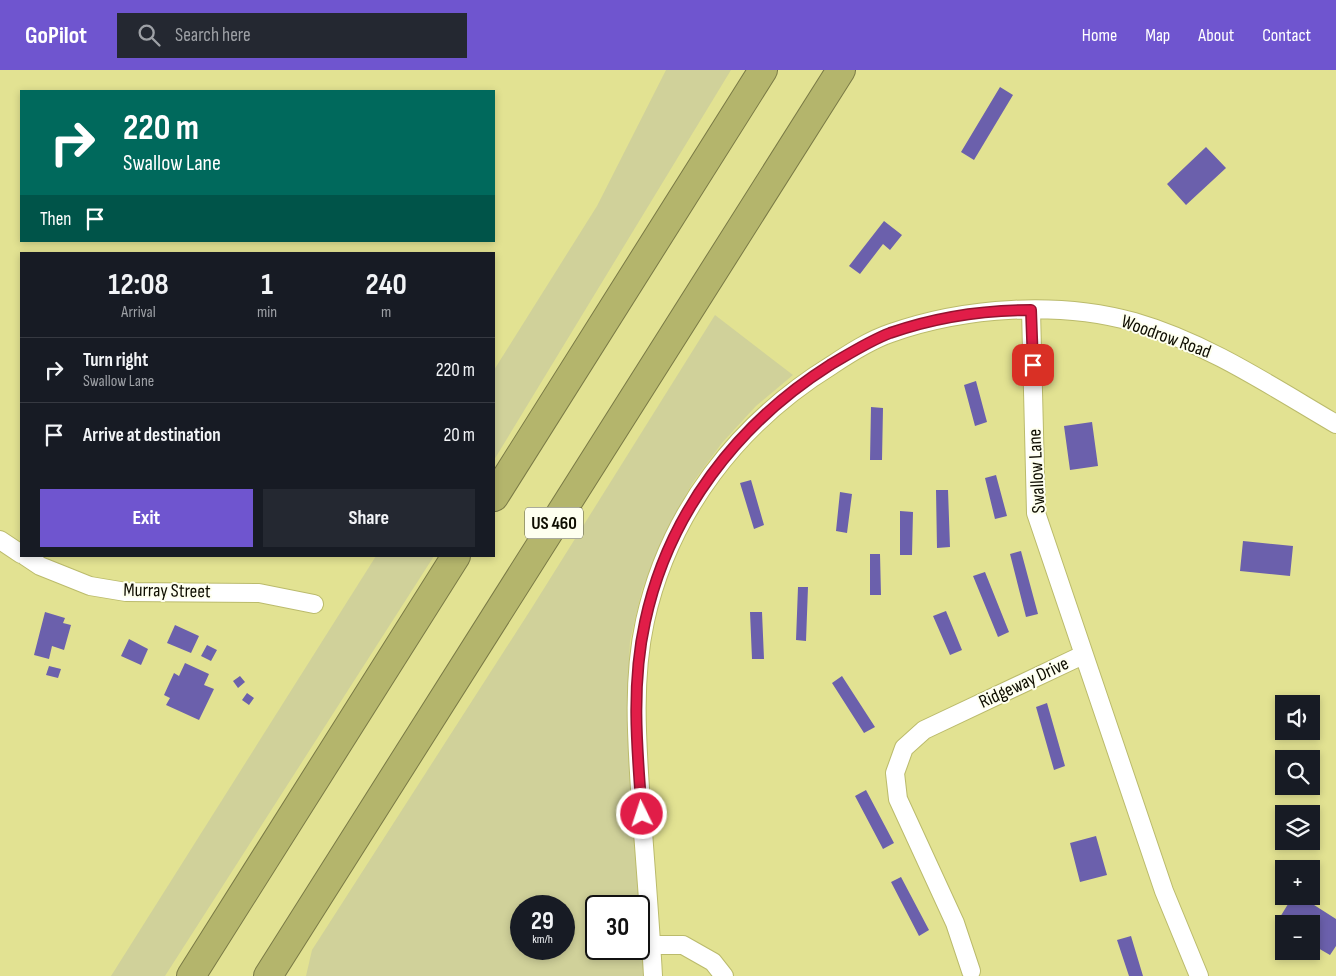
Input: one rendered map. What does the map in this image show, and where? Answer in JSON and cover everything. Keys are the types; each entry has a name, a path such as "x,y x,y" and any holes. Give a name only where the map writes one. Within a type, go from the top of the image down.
{"highway":[{"path":"495,495 764,70"},
{"name":"US 460","path":"268,976 840,70"},
{"path":"191,976 455,557"}],"street":[{"name":"Swallow Lane","path":"1031,310 1036,513 1083,655"},
{"name":"Woodrow Road","path":"653,976 636,723 644,623 664,558 694,500 729,453 758,420 779,401 842,358 889,334 930,321 986,312 1062,311 1116,318 1162,332 1222,358 1336,424"},
{"path":"0,540 20,553"},
{"name":"Murray Street","path":"26,557 40,566 90,586 126,592 259,593 314,604"},
{"name":"Ridgeway Drive","path":"972,971 955,923 898,799 895,773 904,748 924,730 1083,655 1164,892 1199,976"},
{"path":"651,944 683,945 713,962 724,976"}],"green space":[{"path":"666,70 731,70 495,458 495,368 597,206"},
{"path":"715,315 793,375 756,406 722,443 692,484 663,537 642,590 630,641 627,709 638,895 585,895 585,960 643,960 644,976 306,976 312,950 533,606"},
{"path":"375,557 433,557 165,976 111,976"}],"building":[{"path":"1000,87 1013,95 974,160 961,152"},
{"path":"1206,147 1226,168 1186,205 1167,184"},
{"path":"884,221 902,235 890,250 883,244 860,274 849,266"},
{"path":"976,381 987,422 975,426 964,385"},
{"path":"871,407 883,408 882,460 870,460"},
{"path":"1092,422 1098,466 1070,470 1064,426"},
{"path":"996,475 1007,516 995,519 985,478"},
{"path":"751,480 764,525 754,529 740,483"},
{"path":"936,490 948,490 950,547 937,548"},
{"path":"840,492 852,494 847,533 836,531"},
{"path":"900,511 913,512 912,555 900,555"},
{"path":"1243,541 1293,546 1290,576 1240,571"},
{"path":"1021,551 1038,614 1026,617 1010,554"},
{"path":"870,554 880,554 881,595 870,595"},
{"path":"985,572 1009,632 998,637 973,576"},
{"path":"798,587 808,587 806,641 796,640"},
{"path":"946,611 962,650 950,655 933,616"},
{"path":"45,612 65,618 63,623 71,625 64,650 52,646 49,659 34,655"},
{"path":"750,612 762,612 764,659 752,659"},
{"path":"175,625 199,636 191,653 167,643"},
{"path":"129,639 148,649 141,665 121,656"},
{"path":"207,645 217,650 211,661 201,656"},
{"path":"185,663 209,674 204,685 214,689 199,720 166,705 170,698 164,695 174,673 179,676"},
{"path":"49,666 61,669 58,678 46,675"},
{"path":"240,676 245,682 238,688 233,681"},
{"path":"842,676 875,727 864,733 832,683"},
{"path":"247,693 254,698 249,705 242,700"},
{"path":"1047,703 1065,766 1054,770 1036,707"},
{"path":"866,790 894,843 883,849 855,796"},
{"path":"1096,836 1107,875 1080,882 1070,843"},
{"path":"901,877 929,930 919,936 891,882"},
{"path":"1287,905 1314,905 1336,919 1336,946 1330,955 1320,949 1320,915 1281,915"},
{"path":"1131,936 1143,976 1129,976 1117,940"}],"route":[{"path":"642,814 636,723 637,689 644,623 664,558 678,528 712,473 734,446 779,401 842,358 889,334 930,321 986,312 1031,310 1033,365"}]}
